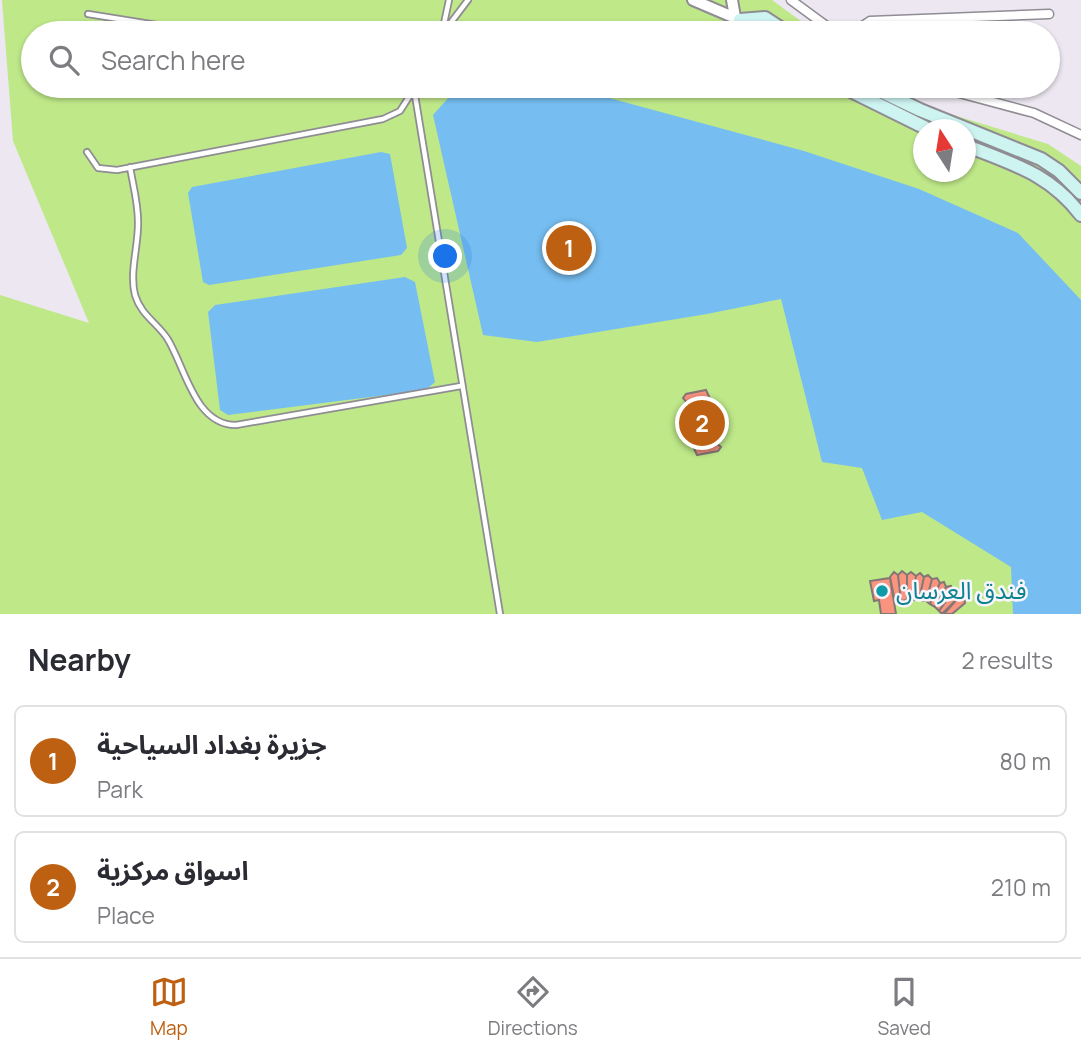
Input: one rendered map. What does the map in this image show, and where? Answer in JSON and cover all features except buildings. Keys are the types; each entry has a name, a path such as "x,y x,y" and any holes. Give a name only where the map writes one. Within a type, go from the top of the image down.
{"main road":[{"path":"738,19 765,18 770,21"},
{"path":"865,98 913,122"},
{"path":"895,98 1041,159 1059,171 1081,193"},
{"path":"976,150 1039,176 1064,194 1081,215"}],"street":[{"path":"693,0 738,19"},
{"path":"732,0 738,19"},
{"path":"791,0 820,21"},
{"path":"870,21 1048,14"},
{"path":"978,98 1034,113 1081,135"}],"lane":[{"path":"445,21 449,0"},
{"path":"451,21 468,0"},
{"path":"88,14 132,21"},
{"path":"86,152 103,170 130,167 392,117 400,111 408,98"},
{"path":"417,98 461,386 500,614"},
{"path":"130,167 138,218 134,293 141,311 166,336 198,401 212,417 225,425 236,425 461,386"}],"green space":[{"path":"2,0 772,0 801,21 21,21 21,98 906,98 966,119 913,119 913,182 976,182 976,122 1048,144 1081,166 1081,614 0,614 0,295 89,323 13,141"}],"water":[{"path":"448,98 609,98 804,151 919,189 1018,233 1081,300 1081,614 1013,614 1011,567 922,512 882,520 862,468 822,462 781,299 537,342 483,335 433,115"},
{"path":"381,152 390,154 407,248 401,255 209,285 203,282 188,193 192,187"},
{"path":"405,277 415,282 435,382 426,390 228,415 220,410 208,312 215,305"}],"place":[{"name":"جزيرة بغداد السياحية","path":"569,248"},
{"name":"اسواق مركزية","path":"702,423"},
{"name":"فندق العرسان","path":"882,591"}]}
